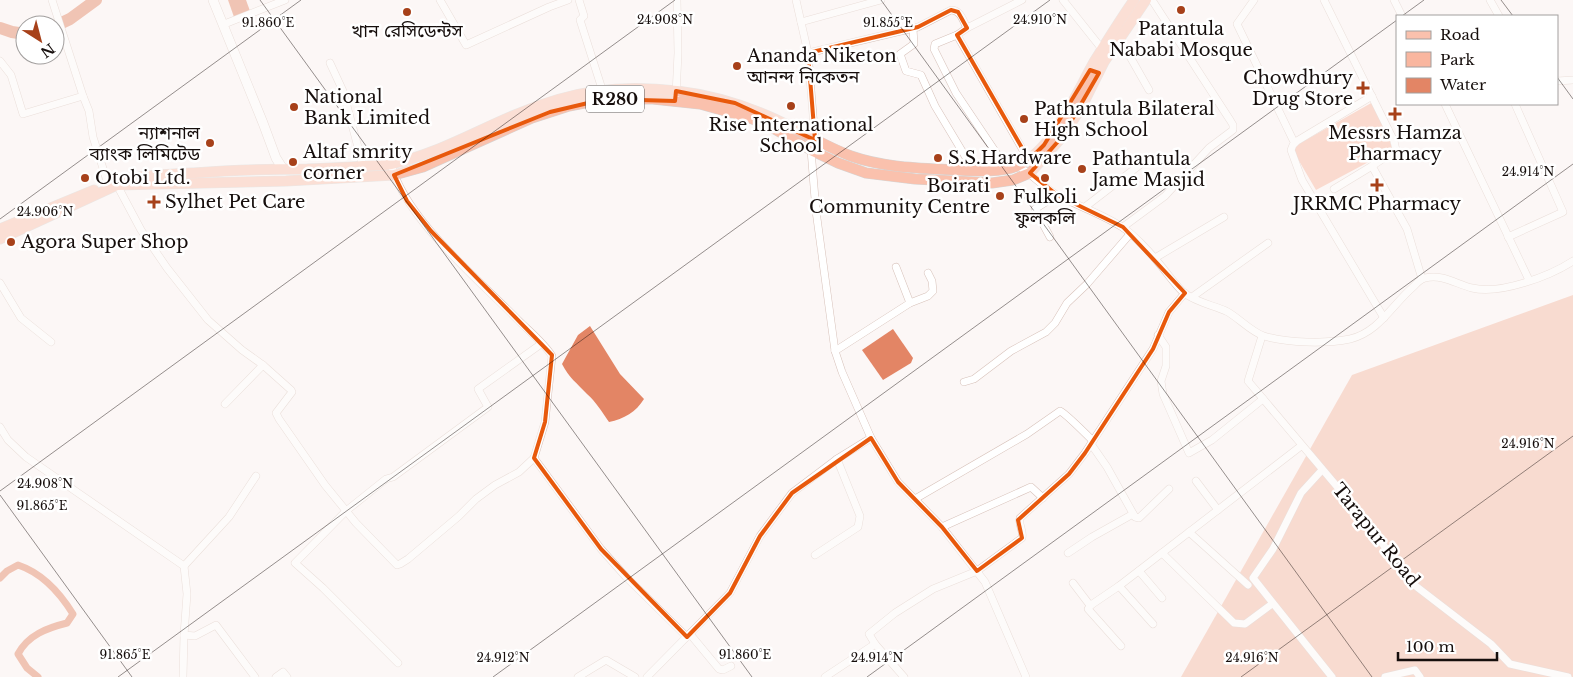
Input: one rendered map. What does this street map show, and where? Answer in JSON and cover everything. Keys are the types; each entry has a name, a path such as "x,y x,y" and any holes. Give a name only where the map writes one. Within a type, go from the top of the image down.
{"main road":[{"path":"213,0 276,158 283,169"},
{"path":"218,0 282,160 283,169"},
{"name":"R280","path":"0,229 130,178 171,174 348,168 391,164 426,154 518,113 568,96 602,89 675,96 750,118 813,145 838,163 866,173 915,179 992,183 1014,180 1030,173 1062,137 1081,108 1102,49 1134,0"},
{"name":"R280","path":"813,145 824,146 873,163 906,167 974,171 1007,169 1018,166 1044,145 1146,0"},
{"name":"R280","path":"0,239 112,185 286,181 394,175 423,167 532,118 570,106 605,99 653,99 675,96"}],"street":[{"path":"52,0 89,111 93,138 112,185 167,268 208,320 242,350 264,364 292,392 276,413 279,419 325,485 346,511 397,565 459,516 476,499 495,485 520,472 534,458 545,422 552,356 431,231 407,201 394,175 391,164"},
{"path":"227,23 285,0"},
{"path":"440,0 466,45 548,3 568,0"},
{"path":"579,0 584,16 580,20 584,37 602,89"},
{"path":"675,96 678,53 677,0"},
{"path":"796,0 808,53 816,211 834,351 871,438 898,482 942,527 985,582 1026,677"},
{"path":"801,22 881,0"},
{"path":"1007,169 956,93 934,49 935,44 1022,0"},
{"path":"1063,0 1102,49"},
{"path":"1123,227 1165,196 1209,148 1233,130 1230,120 1152,0"},
{"path":"1254,0 1237,24 1294,140"},
{"path":"1324,0 1394,141 1396,150 1334,190"},
{"path":"1394,0 1402,15"},
{"path":"1490,0 1498,15"},
{"path":"808,53 913,28 951,10 958,12 968,28"},
{"path":"913,28 914,44 900,54 906,71 921,76 935,106 974,171"},
{"path":"957,34 1028,159"},
{"path":"1120,39 1149,90"},
{"path":"0,61 11,75 24,114 83,96"},
{"path":"330,63 343,91 363,166"},
{"path":"1558,81 1573,80"},
{"path":"1372,96 1297,141 1291,150 1302,180 1384,318"},
{"path":"1445,105 1528,280"},
{"path":"1508,237 1563,212 1514,105"},
{"path":"1085,207 1141,164"},
{"path":"1018,166 1030,173 1057,195 1123,227 1155,258 1188,295 1226,311 1262,336 1291,341 1348,339 1366,333 1384,318 1407,292 1422,279 1445,278 1471,288 1484,290 1505,287 1559,270 1573,261"},
{"path":"1372,166 1406,229 1422,279"},
{"path":"1050,237 1035,209 1057,195"},
{"path":"1155,258 1224,217"},
{"path":"964,382 974,379 1011,351 1046,332 1055,323 1068,303 1130,234"},
{"path":"904,677 875,644 869,634 933,589 977,571 1022,538 1023,532 1019,522 1020,518 1069,474 1092,443 1152,349 1168,312 1188,295 1268,243"},
{"path":"896,267 910,303"},
{"path":"834,351 910,303 928,296 933,291 932,281 928,273"},
{"path":"0,283 21,318 51,342"},
{"path":"1158,335 1166,347 1166,366 1161,381 1163,394 1189,453 1212,440 1263,399"},
{"name":"Tarapur Road","path":"1262,336 1248,381 1356,509 1413,584 1490,644 1510,664 1568,677"},
{"path":"398,663 343,607 295,563 346,511 386,479 393,477 488,407 478,389 541,344"},
{"path":"225,404 264,364"},
{"path":"916,499 1021,438 1060,411 1064,412 1092,443 1135,517 1139,518 1169,489"},
{"path":"0,427 8,440 26,457 184,566"},
{"path":"648,677 730,593 760,536 792,493 836,459 871,438"},
{"path":"1121,646 1088,609 1091,605 1139,571 1301,446"},
{"path":"534,458 601,549 626,578 689,636 719,669 724,670 731,666"},
{"path":"815,555 858,526 860,516 836,459"},
{"path":"1322,470 1301,493 1273,549 1253,578 1332,677"},
{"path":"183,677 187,594 184,566 229,517 256,476"},
{"path":"1196,482 1218,510"},
{"path":"942,527 1031,487 1042,498"},
{"path":"1068,553 1133,514"},
{"path":"1189,532 1248,585"},
{"path":"1162,553 1234,623 1245,624 1272,604"},
{"path":"1139,571 1162,598"},
{"path":"1073,583 1091,605"},
{"path":"1119,586 1153,624"},
{"path":"184,635 195,636 216,625 256,677"},
{"path":"825,677 875,644"},
{"path":"578,677 606,660 635,677"},
{"path":"1385,677 1415,670 1420,677"},
{"path":"276,677 283,672 287,677"}],"highlighted area":[{"path":"951,10 958,12 967,28 957,35 1029,160 1044,145 1090,70 1099,73 1062,137 1030,173 1057,195 1123,227 1185,293 1169,312 1153,349 1085,453 1069,474 1018,520 1022,538 977,571 942,527 898,482 871,438 792,493 760,536 730,593 687,637 601,549 534,458 545,422 552,355 431,231 407,201 394,175 550,112 605,99 675,101 676,91 735,103 815,140 808,53 918,27"}],"green space":[{"path":"1373,102 1393,149 1316,190 1294,149 1297,145"}],"shaded area":[{"path":"1573,295 1573,677 1181,677 1352,375"}],"water":[{"path":"228,0 246,0 250,11 234,17"},
{"path":"590,326 620,374 644,399 629,414 609,422 593,400 570,377 562,364 578,335"},
{"path":"893,329 913,358 911,363 883,380 862,350"}],"waterway":[{"path":"65,21 96,0"},
{"path":"0,28 15,32"},
{"path":"0,578 7,571 18,565 27,569 43,578 73,614 67,623 52,627 33,637 22,647 18,654 27,668 38,677"}],"place":[{"name":"Patantula Nababi Mosque","path":"1181,10"},
{"name":"খান রেসিডেন্টস","path":"407,12"},
{"name":"Ananda Niketon আনন্দ নিকেতন","path":"737,66"},
{"name":"Chowdhury Drug Store","path":"1363,88"},
{"name":"Rise International School","path":"791,106"},
{"name":"National Bank Limited","path":"294,107"},
{"name":"Messrs Hamza Pharmacy","path":"1395,114"},
{"name":"Pathantula Bilateral High School","path":"1024,119"},
{"name":"ন্যাশনাল ব্যাংক লিমিটেড","path":"210,143"},
{"name":"S.S.Hardware","path":"938,158"},
{"name":"Altaf smrity corner","path":"293,162"},
{"name":"Pathantula Jame Masjid","path":"1082,169"},
{"name":"Otobi Ltd.","path":"85,178"},
{"name":"Fulkoli ফুলকলি","path":"1045,178"},
{"name":"JRRMC Pharmacy","path":"1377,185"},
{"name":"Boirati Community Centre","path":"1000,196"},
{"name":"Sylhet Pet Care","path":"154,202"},
{"name":"Agora Super Shop","path":"11,242"}]}
